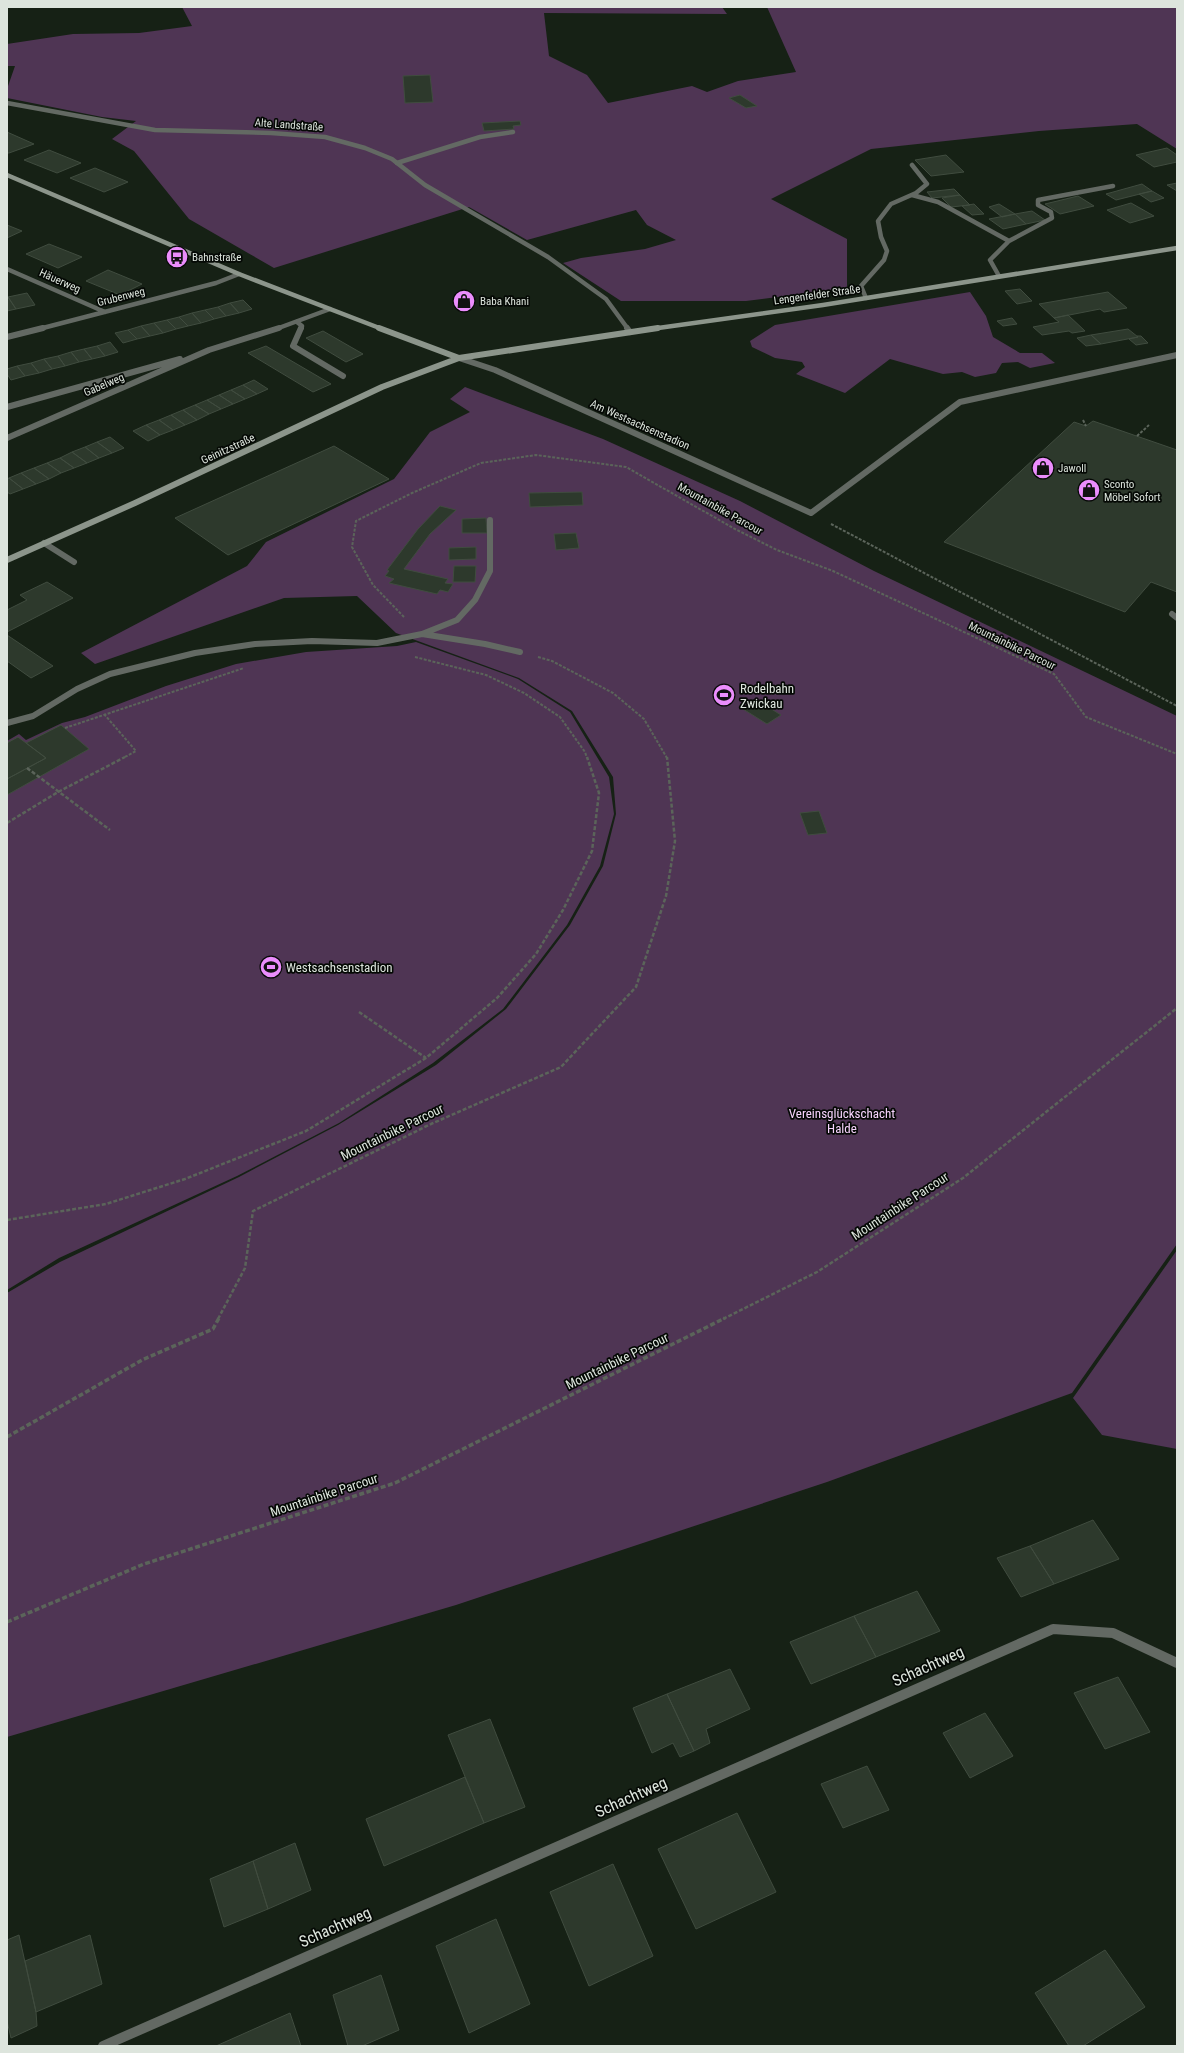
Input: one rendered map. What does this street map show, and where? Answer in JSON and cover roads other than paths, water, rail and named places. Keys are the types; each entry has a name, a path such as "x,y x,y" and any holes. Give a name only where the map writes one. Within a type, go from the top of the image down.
{"main road":[{"path":"7,175 239,274 459,358"},
{"name":"Lengenfelder Straße","path":"459,358 866,298 1177,248"},
{"name":"Geinitzstraße","path":"7,560 276,438 382,387 459,358"}],"street":[{"name":"Alte Landstraße","path":"7,103 155,130 271,133 325,137 365,148 397,163 425,185 548,257 606,299 630,332"},
{"path":"397,163 480,137 514,132"},
{"path":"866,298 861,286 884,260 886,251 881,237 878,221 891,204 912,195 927,184 912,166"},
{"path":"999,276 990,260 1009,241 1052,218 1051,212 1038,205 1038,200 1113,186"},
{"path":"912,195 938,202 1009,241"},
{"name":"Häuerweg","path":"7,269 105,312"},
{"name":"Grubenweg","path":"7,337 216,283 239,274"},
{"name":"Gabelweg","path":"7,407 209,350 297,322 330,309"},
{"path":"297,322 302,326 293,346 344,376"},
{"name":"Gabelweg","path":"7,438 209,350"},
{"name":"Am Westsachsenstadion","path":"459,358 495,370 811,513 960,402 1177,355"},
{"path":"7,723 33,716 77,689 110,674 195,653 254,644 312,641 377,643 422,634 457,620 475,600 490,571 490,520"},
{"path":"44,544 74,562"},
{"path":"422,634 485,644 520,652"},
{"name":"Schachtweg","path":"103,2046 1053,1629 1112,1633 1177,1663"}],"place":[{"name":"Bahnstraße","path":"177,257"},
{"name":"Baba Khani","path":"464,301"},
{"name":"Jawoll","path":"1043,468"},
{"name":"Sconto Möbel Sofort","path":"1089,490"},
{"name":"Rodelbahn Zwickau","path":"724,695"},
{"name":"Westsachsenstadion","path":"271,967"}],"park label":[{"name":"Vereinsglückschacht Halde","path":"842,1120"}]}
